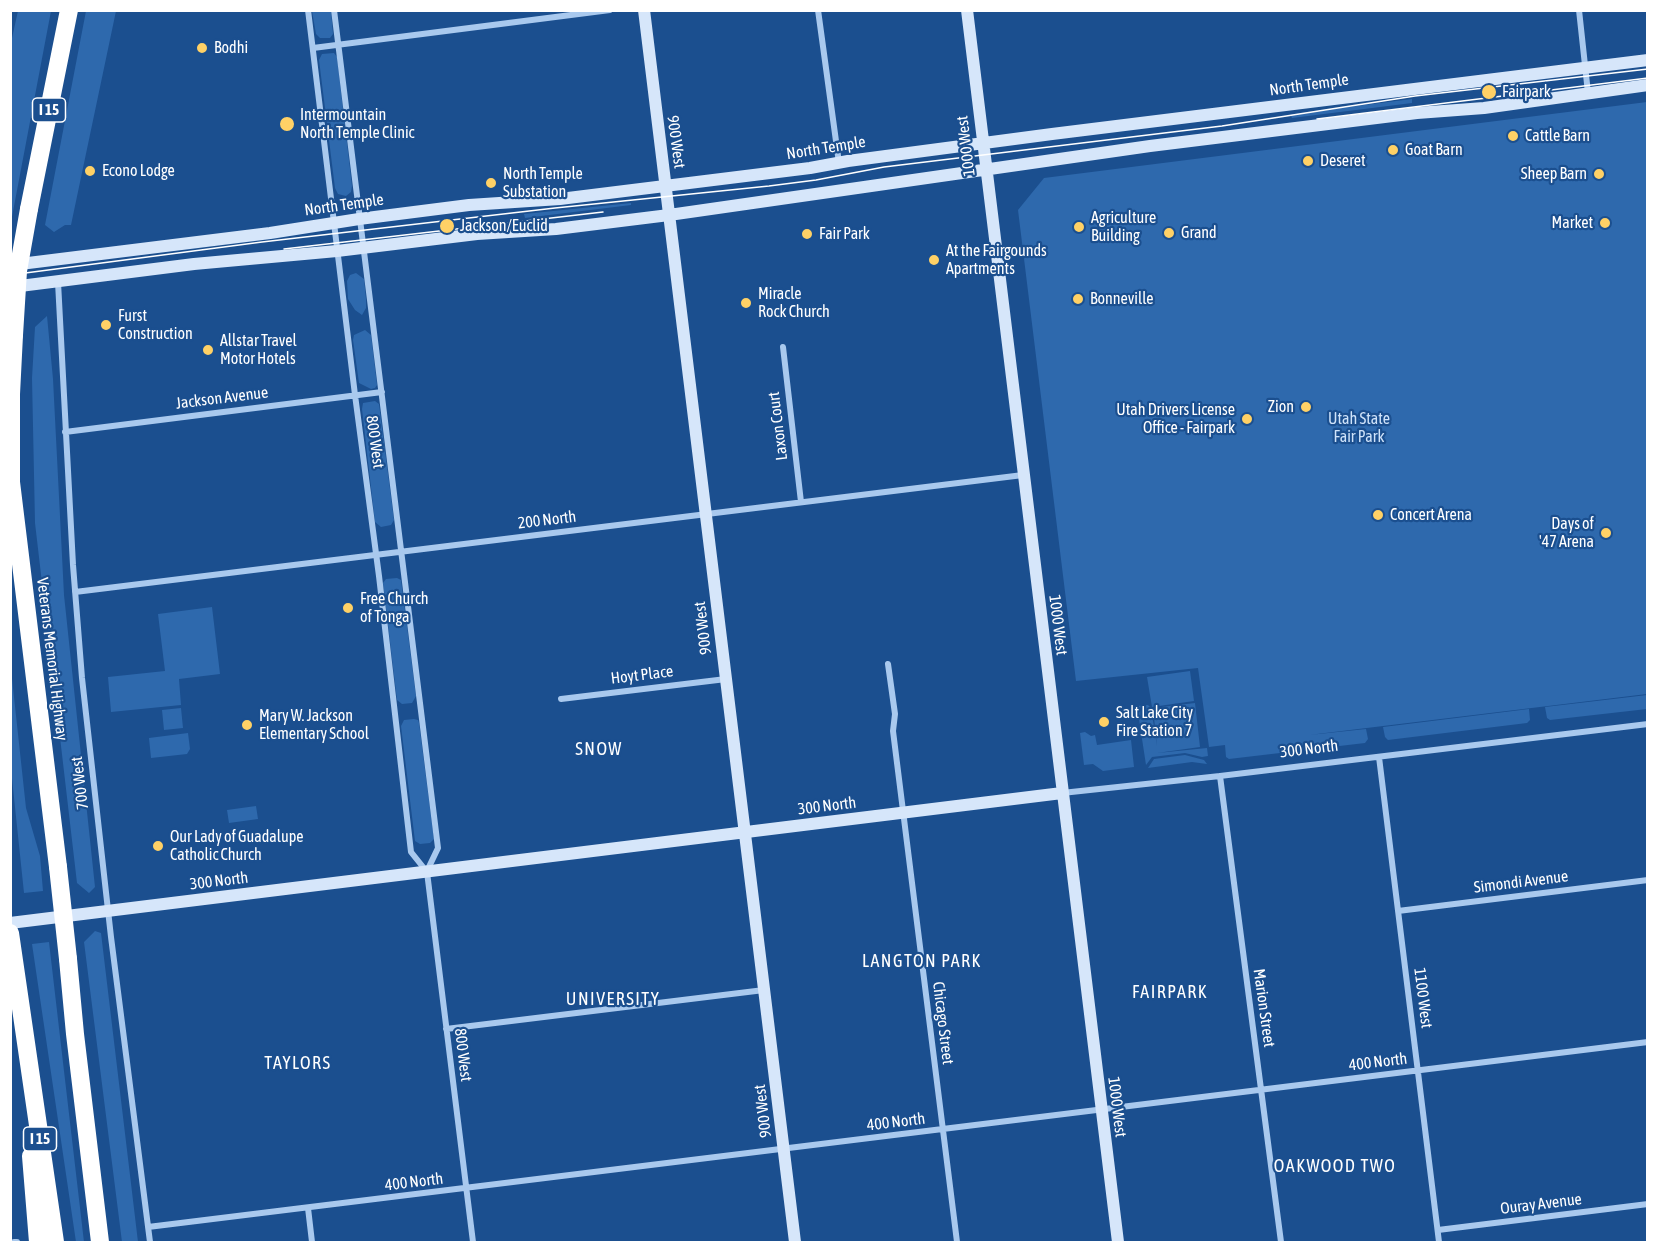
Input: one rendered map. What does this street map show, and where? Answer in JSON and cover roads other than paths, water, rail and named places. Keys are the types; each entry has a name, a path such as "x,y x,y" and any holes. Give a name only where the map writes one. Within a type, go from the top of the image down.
{"highway":[{"name":"Veterans Memorial Highway","path":"69,10 18,272 11,394 11,482 58,867 100,1242"},
{"name":"I 15","path":"11,940 55,1242"},
{"path":"75,1034 112,1242"},
{"path":"24,1035 38,1242"}],"main road":[{"name":"900 West","path":"644,10 795,1242"},
{"name":"1000 West","path":"967,10 1118,1242"},
{"name":"North Temple","path":"10,266 469,205 560,199 982,143 1647,60"},
{"path":"10,287 194,264 337,251 477,234 556,229 985,171 1150,146 1647,85"},
{"name":"300 North","path":"10,923 1062,793"}],"street":[{"name":"800 West","path":"308,10 377,555 411,852 427,872"},
{"name":"800 West","path":"334,10 438,848 427,872 472,1242"},
{"path":"313,48 610,10"},
{"path":"818,10 839,163"},
{"path":"1579,10 1588,94"},
{"name":"700 West","path":"58,282 75,592 85,707 150,1242"},
{"name":"Laxon Court","path":"783,347 801,502"},
{"name":"Jackson Avenue","path":"65,432 382,392"},
{"name":"200 North","path":"75,592 1023,475"},
{"name":"Chicago Street","path":"888,664 895,714 893,731 957,1242"},
{"name":"Hoyt Place","path":"561,699 726,679"},
{"name":"300 North","path":"1062,793 1647,724"},
{"name":"1100 West","path":"1379,757 1439,1242"},
{"name":"Marion Street","path":"1220,776 1281,1242"},
{"name":"Simondi Avenue","path":"1398,911 1647,880"},
{"path":"446,1029 764,990"},
{"name":"400 North","path":"148,1227 1647,1042"},
{"name":"Ouray Avenue","path":"1438,1230 1647,1204"},
{"path":"308,1208 312,1242"}],"tram line":[{"path":"10,275 262,242 769,186 884,167 1222,126 1415,96 1648,69"},
{"path":"1317,119 1648,78"},
{"path":"284,249 603,212"}],"place":[{"name":"Bodhi","path":"202,48"},
{"name":"Fairpark","path":"1489,92"},
{"name":"Intermountain North Temple Clinic","path":"287,124"},
{"name":"Cattle Barn","path":"1513,136"},
{"name":"Goat Barn","path":"1393,150"},
{"name":"Deseret","path":"1308,161"},
{"name":"Econo Lodge","path":"90,171"},
{"name":"Sheep Barn","path":"1599,174"},
{"name":"North Temple Substation","path":"491,183"},
{"name":"Market","path":"1605,223"},
{"name":"Jackson/Euclid","path":"447,226"},
{"name":"Agriculture Building","path":"1079,227"},
{"name":"Grand","path":"1169,233"},
{"name":"Fair Park","path":"807,234"},
{"name":"At the Fairgounds Apartments","path":"934,260"},
{"name":"Bonneville","path":"1078,299"},
{"name":"Miracle Rock Church","path":"746,303"},
{"name":"Furst Construction","path":"106,325"},
{"name":"Allstar Travel Motor Hotels","path":"208,350"},
{"name":"Zion","path":"1306,407"},
{"name":"Utah Drivers License Office - Fairpark","path":"1247,419"},
{"name":"Concert Arena","path":"1378,515"},
{"name":"Days of '47 Arena","path":"1606,533"},
{"name":"Free Church of Tonga","path":"348,608"},
{"name":"Salt Lake City Fire Station 7","path":"1104,722"},
{"name":"Mary W. Jackson Elementary School","path":"247,725"},
{"name":"Our Lady of Guadalupe Catholic Church","path":"158,846"}],"district":[{"name":"SNOW","path":"599,749"},
{"name":"LANGTON PARK","path":"922,961"},
{"name":"FAIRPARK","path":"1170,992"},
{"name":"UNIVERSITY","path":"613,999"},
{"name":"TAYLORS","path":"298,1063"},
{"name":"OAKWOOD TWO","path":"1335,1166"}],"park label":[{"name":"Utah State Fair Park","path":"1359,428"}]}
